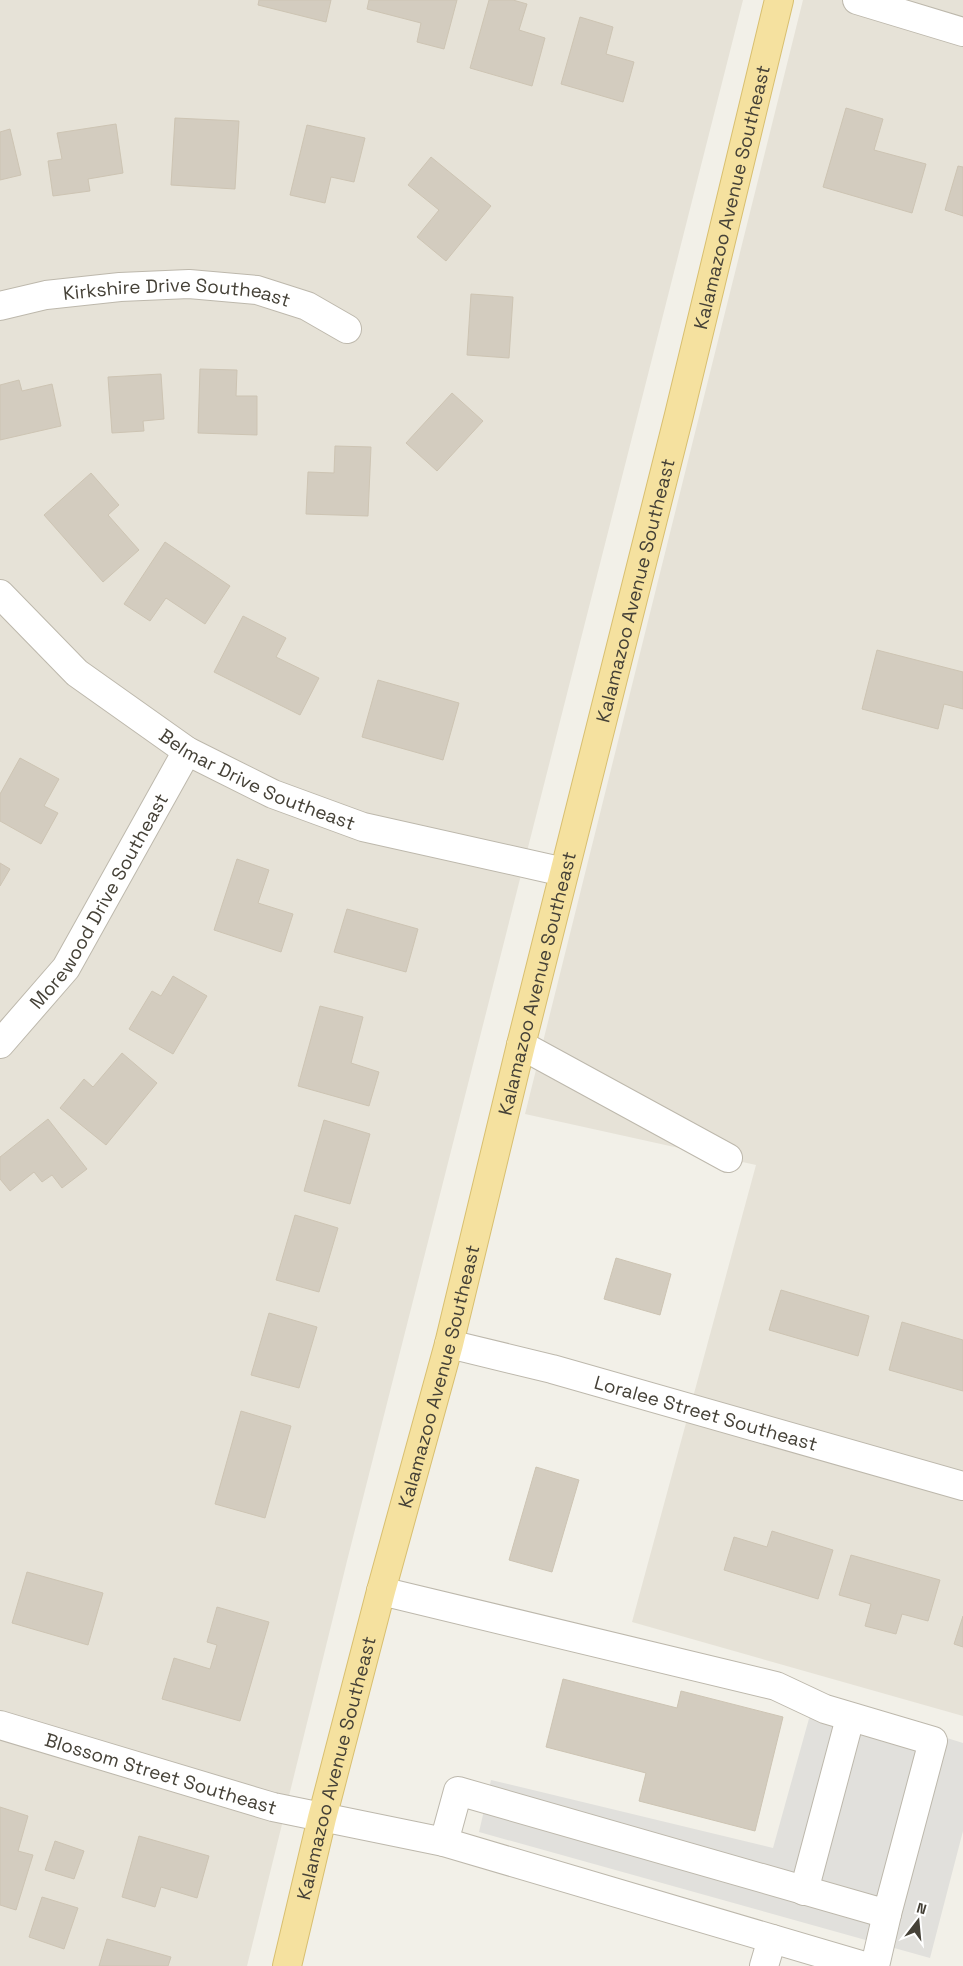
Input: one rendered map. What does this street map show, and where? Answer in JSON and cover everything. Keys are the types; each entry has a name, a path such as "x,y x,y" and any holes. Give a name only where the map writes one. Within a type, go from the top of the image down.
{"main road":[{"name":"Kalamazoo Avenue Southeast","path":"287,1966 322,1818 381,1591 449,1344 520,1045 674,433 778,0"}],"street":[{"path":"857,0 963,32"},
{"name":"Kirkshire Drive Southeast","path":"0,306 46,295 120,287 189,284 257,290 306,306 347,330"},
{"name":"Belmar Drive Southeast","path":"0,594 77,673 187,751 273,794 363,827 564,872"},
{"name":"Morewood Drive Southeast","path":"0,1044 66,968 187,751"},
{"path":"520,1045 728,1158"},
{"name":"Loralee Street Southeast","path":"449,1344 552,1369 963,1486"},
{"path":"381,1591 776,1686 825,1709 850,1718 933,1742 887,1914 859,1965"},
{"path":"804,1890 850,1718"},
{"name":"Blossom Street Southeast","path":"0,1725 273,1807 444,1842 859,1965"},
{"path":"444,1842 458,1792 887,1914"},
{"path":"764,1966 772,1939"}],"shaded area":[{"path":"0,0 743,0 347,1561 247,1966 0,1966"},
{"path":"803,0 963,0 963,1716 632,1622 756,1165 525,1114"},
{"path":"815,1697 963,1743 963,1831 930,1958 479,1832 491,1780 773,1848"}],"building":[{"path":"259,0 331,0 326,22 258,5"},
{"path":"369,0 457,0 444,49 417,42 421,23 367,9"},
{"path":"489,0 513,0 527,4 519,30 545,38 532,86 470,68"},
{"path":"580,17 613,27 606,54 634,62 623,102 561,84"},
{"path":"846,108 883,119 874,150 926,164 912,213 823,187"},
{"path":"175,118 239,121 235,189 171,185"},
{"path":"116,124 123,173 88,179 90,191 53,196 48,161 62,159 57,133"},
{"path":"307,125 365,138 354,182 331,177 325,203 290,195"},
{"path":"10,129 21,175 0,180 0,132"},
{"path":"431,157 491,206 446,261 417,237 439,210 408,185"},
{"path":"958,166 963,167 963,216 945,210"},
{"path":"471,294 513,297 509,358 467,355"},
{"path":"200,369 237,370 236,396 257,396 257,435 198,433"},
{"path":"161,374 164,419 143,421 144,431 112,433 108,377"},
{"path":"19,380 22,391 52,384 61,426 0,440 0,385"},
{"path":"452,393 483,421 437,471 406,443"},
{"path":"335,446 371,447 368,516 306,514 308,472 334,473"},
{"path":"91,473 119,505 108,515 139,550 103,582 44,515"},
{"path":"165,542 230,586 205,624 166,598 150,621 124,604"},
{"path":"243,616 286,638 276,657 319,678 300,715 214,672"},
{"path":"877,650 963,672 963,709 944,704 938,729 862,709"},
{"path":"378,680 459,703 443,760 362,737"},
{"path":"20,758 59,779 44,806 58,813 41,844 0,821 0,794"},
{"path":"237,859 269,870 258,903 293,914 281,952 214,930"},
{"path":"0,863 10,869 0,886"},
{"path":"347,909 418,929 406,972 334,952"},
{"path":"173,976 207,996 173,1054 129,1029 152,991 161,996"},
{"path":"320,1006 363,1017 351,1063 379,1072 369,1106 298,1086"},
{"path":"122,1053 157,1083 106,1145 60,1108 84,1079 93,1087"},
{"path":"48,1119 87,1169 62,1188 52,1175 42,1182 34,1172 10,1191 0,1179 0,1157"},
{"path":"324,1120 370,1134 350,1204 304,1191"},
{"path":"295,1215 338,1228 319,1292 276,1280"},
{"path":"616,1258 671,1274 660,1315 604,1299"},
{"path":"781,1290 869,1316 858,1356 769,1330"},
{"path":"269,1313 317,1327 299,1388 251,1375"},
{"path":"902,1322 963,1340 963,1391 889,1370"},
{"path":"241,1411 291,1426 265,1518 215,1504"},
{"path":"536,1467 579,1480 552,1572 509,1560"},
{"path":"772,1531 833,1550 818,1599 724,1570 734,1537 767,1547"},
{"path":"851,1555 940,1580 928,1621 902,1614 896,1634 865,1626 871,1604 839,1595"},
{"path":"27,1572 103,1593 88,1645 12,1623"},
{"path":"217,1607 269,1622 240,1721 162,1699 174,1658 210,1669 217,1645 207,1642"},
{"path":"963,1616 963,1647 954,1644"},
{"path":"563,1679 677,1708 681,1691 783,1717 755,1831 639,1801 646,1773 546,1747"},
{"path":"0,1807 28,1816 18,1851 33,1855 16,1910 0,1905"},
{"path":"139,1836 209,1856 197,1898 161,1887 155,1907 122,1897"},
{"path":"55,1841 84,1851 74,1879 45,1870"},
{"path":"42,1897 78,1908 64,1949 29,1937"},
{"path":"107,1939 171,1957 168,1966 99,1966"}]}
